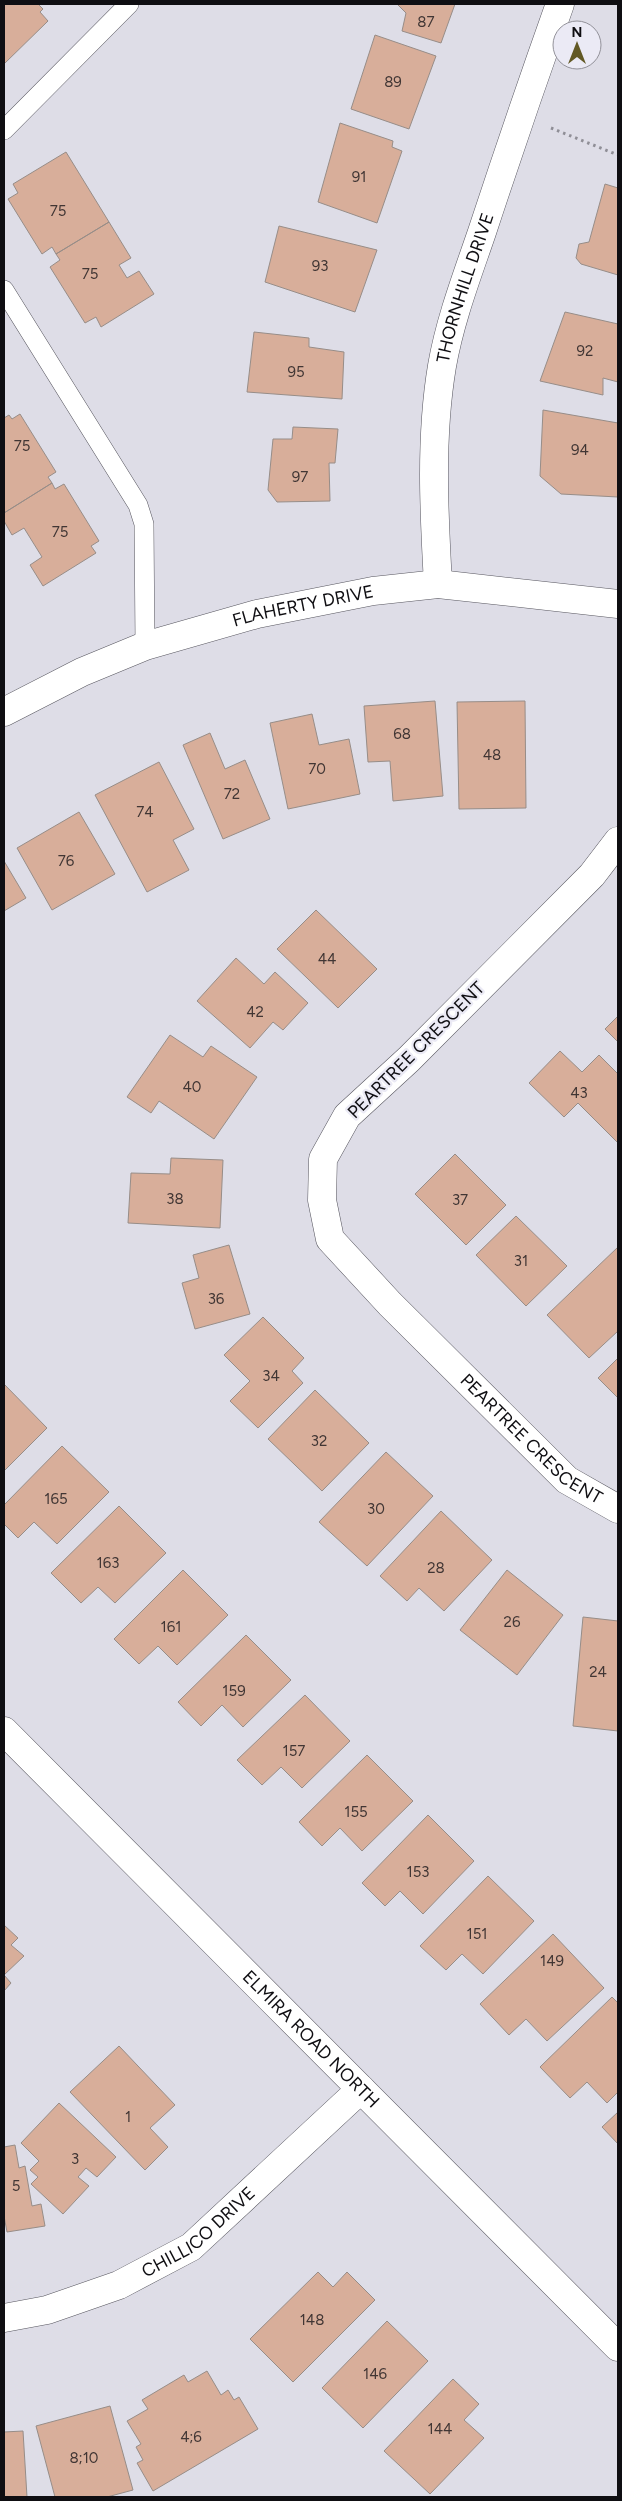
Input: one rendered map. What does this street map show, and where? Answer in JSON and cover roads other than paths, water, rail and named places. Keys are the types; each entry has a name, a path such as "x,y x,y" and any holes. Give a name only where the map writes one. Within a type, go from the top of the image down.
{"street":[{"name":"THORNHILL DRIVE","path":"438,584 435,534 437,411 442,366 452,323 520,116 560,4"},
{"name":"FLAHERTY DRIVE","path":"4,712 82,672 145,646 256,614 374,591 438,584 618,604"},
{"name":"PEARTREE CRESCENT","path":"618,841 592,875 409,1059 347,1116 323,1159 322,1200 330,1239 390,1304 567,1480 618,1509"},
{"name":"ELMIRA ROAD NORTH","path":"4,1731 618,2348"},
{"name":"CHILLICO DRIVE","path":"4,2318 48,2310 120,2285 191,2247 361,2089"}],"lane":[{"path":"4,130 129,4"},
{"path":"4,290 138,505 144,524 145,646"}]}
